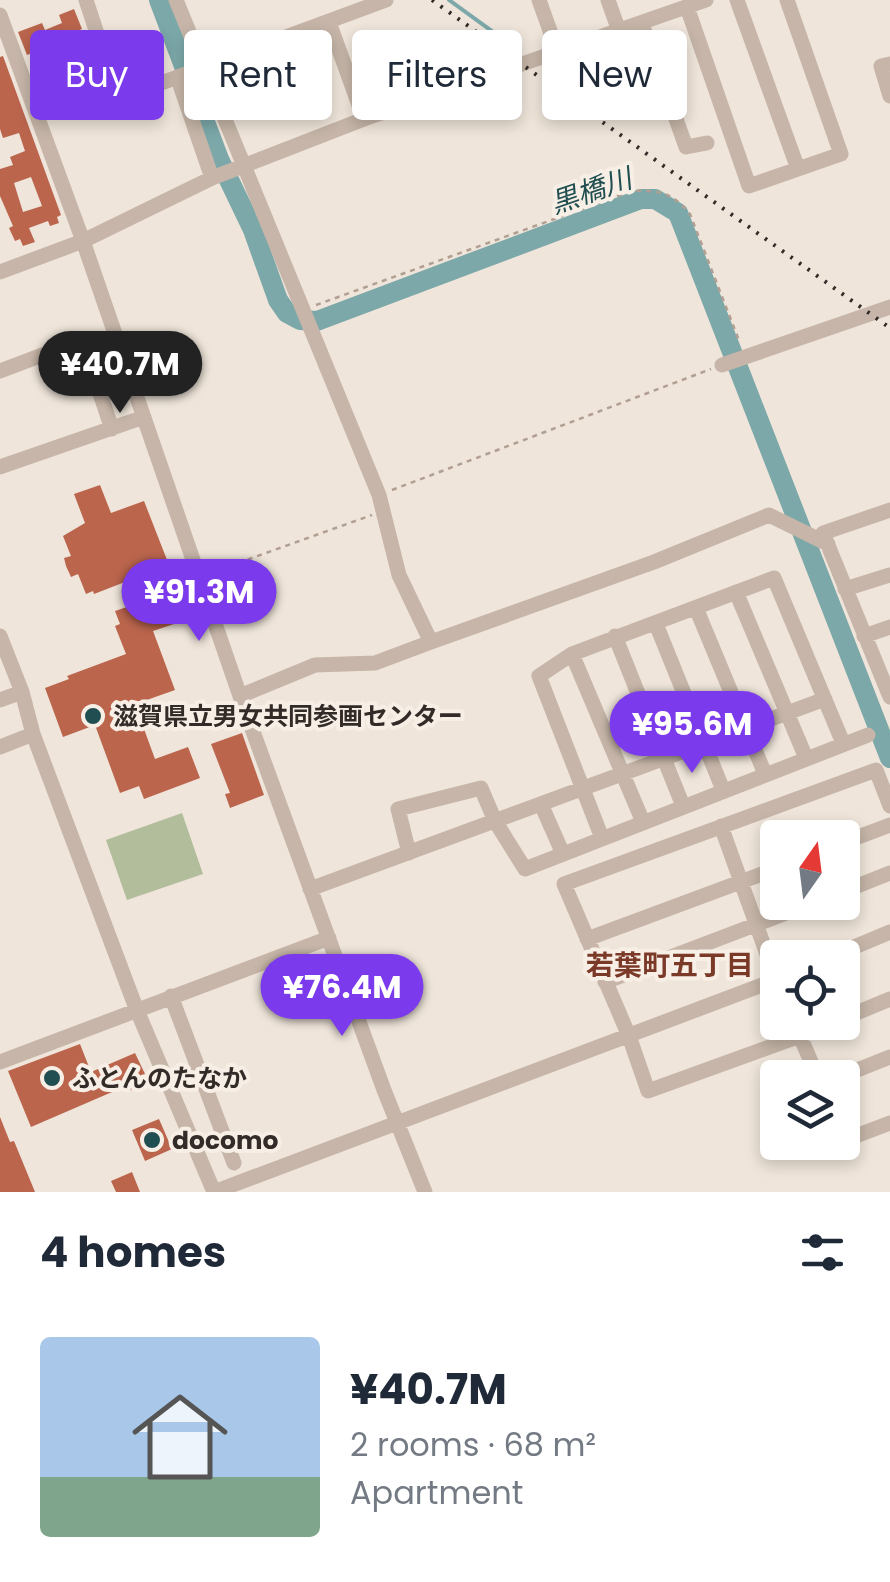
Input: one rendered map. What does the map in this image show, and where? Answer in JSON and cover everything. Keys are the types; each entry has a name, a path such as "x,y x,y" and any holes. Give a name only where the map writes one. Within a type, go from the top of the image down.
{"street":[{"path":"86,0 106,61 137,92 184,76"},
{"path":"176,0 188,30"},
{"path":"308,30 386,0"},
{"path":"540,0 550,30"},
{"path":"608,0 618,30"},
{"path":"625,30 678,6 706,0"},
{"path":"737,0 798,168"},
{"path":"678,6 748,186 841,154 787,0"},
{"path":"0,16 240,696 425,1192"},
{"path":"330,22 352,85"},
{"path":"642,24 686,147 707,143"},
{"path":"890,64 881,66 890,96"},
{"path":"178,79 212,178"},
{"path":"224,120 380,502 399,574 432,642"},
{"path":"0,272 82,241 212,178 361,120"},
{"path":"722,364 890,307"},
{"path":"0,371 82,340 112,428"},
{"path":"0,467 144,417"},
{"path":"889,690 823,533 890,510"},
{"path":"240,696 315,665 375,663 654,562 769,514 828,544"},
{"path":"845,589 890,574"},
{"path":"602,838 539,676 572,654 615,636 774,578 843,743"},
{"path":"736,592 806,758"},
{"path":"696,608 765,774"},
{"path":"656,624 723,790"},
{"path":"864,636 890,627"},
{"path":"0,636 136,1008 214,1192 239,1187 399,1122 760,987"},
{"path":"615,636 683,806"},
{"path":"572,654 643,822"},
{"path":"0,700 22,692"},
{"path":"310,889 825,699"},
{"path":"0,746 33,734"},
{"path":"410,853 398,809 481,788 495,821 525,869 868,735"},
{"path":"773,1040 648,1091 629,1036 564,884 876,770 890,806"},
{"path":"541,804 563,854"},
{"path":"860,836 890,825"},
{"path":"722,826 762,940"},
{"path":"860,885 890,873"},
{"path":"587,939 760,875"},
{"path":"606,982 772,920"},
{"path":"860,945 890,932"},
{"path":"0,1062 329,938"},
{"path":"170,996 234,1162"},
{"path":"860,1010 890,998"},
{"path":"860,1069 890,1057"},
{"path":"860,1134 890,1123"}],"path":[{"path":"301,306 317,306 632,191 659,190 678,198 690,214 742,357"},
{"path":"199,576 722,364"}],"green space":[{"path":"182,813 203,874 127,900 106,840"}],"building":[{"path":"74,9 82,29 45,30 62,23 59,15"},
{"path":"42,23 45,30 30,30 27,55 18,32"},
{"path":"3,56 61,215 57,217 59,223 50,226 48,221 29,228 35,242 23,246 20,239 15,241 9,228 13,226 0,196 0,169 13,165 10,157 25,151 19,133 3,138 0,129","holes":["31,177 42,206 23,212 14,183"]},
{"path":"100,485 111,513 144,501 169,565 86,594 78,574 71,577 66,566 64,558 71,556 63,536 85,523 74,494"},
{"name":"滋賀県立男女共同参画センター","path":"147,600 152,613 174,605 180,622 153,631 175,690 127,707 136,732 144,729 155,759 188,747 200,778 144,799 139,786 120,793 95,725 63,737 45,688 126,654 115,626 120,624 115,611"},
{"path":"242,733 264,795 230,808 225,794 230,793 211,744"},
{"name":"ふとんのたなか","path":"80,1044 91,1072 135,1053 144,1080 128,1092 126,1086 31,1127 8,1071"},
{"path":"0,1117 10,1142 14,1141 35,1192 0,1192"},
{"name":"docomo","path":"159,1119 172,1149 145,1161 132,1130"},
{"path":"132,1172 140,1192 116,1192 111,1181"}],"waterway":[{"name":"黒橋川","path":"159,0 278,300 287,313 300,320 317,321 641,199 655,199 678,213 890,758"},
{"path":"449,0 490,30"}],"railway":[{"path":"432,0 890,328"}],"place":[{"name":"滋賀県立男女共同参画センター","path":"93,716"},
{"name":"ふとんのたなか","path":"52,1078"},
{"name":"docomo","path":"152,1140"}],"district":[{"name":"若葉町五丁目","path":"670,965"}]}
